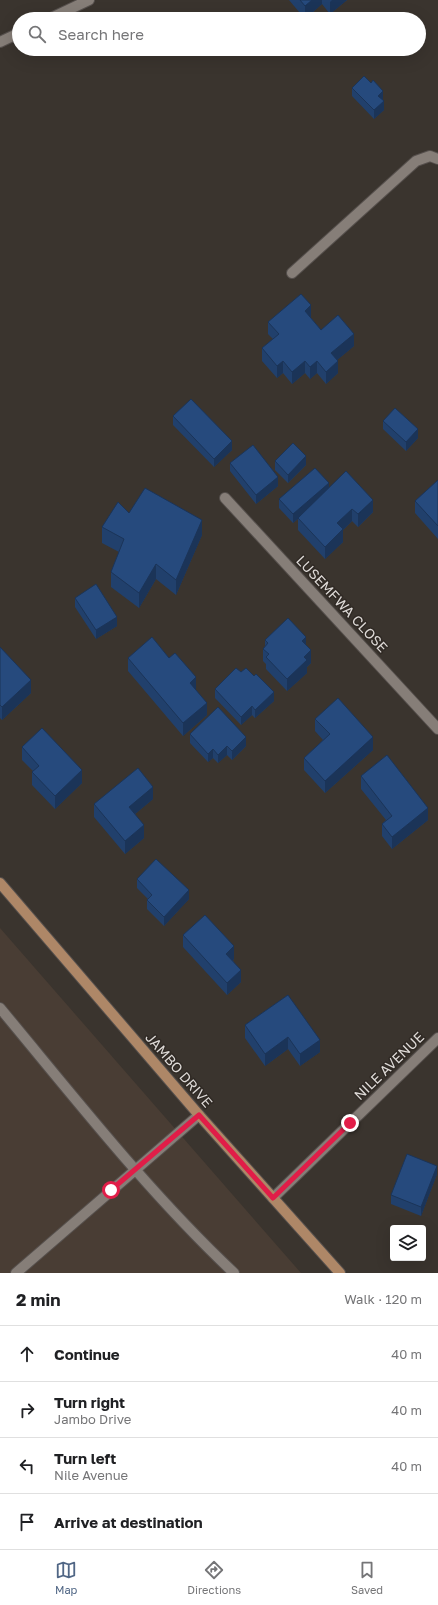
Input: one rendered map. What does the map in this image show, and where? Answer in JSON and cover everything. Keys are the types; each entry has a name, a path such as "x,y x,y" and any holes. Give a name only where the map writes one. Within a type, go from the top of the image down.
{"main road":[{"name":"JAMBO DRIVE","path":"0,883 199,1115 340,1273"}],"street":[{"path":"64,12 89,0"},
{"path":"0,42 12,36"},
{"path":"292,273 416,161 430,156 438,159"},
{"name":"LUSEMFWA CLOSE","path":"225,498 438,729"},
{"path":"0,1008 135,1169 209,1250 234,1273"},
{"name":"NILE AVENUE","path":"273,1198 438,1038"},
{"path":"16,1273 199,1115"}],"shaded area":[{"path":"0,928 301,1273 0,1273"}],"building":[{"path":"300,0 312,0 305,6"},
{"path":"364,76 371,83 373,80 383,91 378,96 384,101 374,110 352,88"},
{"path":"301,294 311,305 305,311 321,330 338,315 354,334 331,353 338,361 326,372 317,361 310,367 305,361 292,372 283,361 277,366 262,348 279,334 268,322"},
{"path":"191,399 232,441 214,459 173,416"},
{"path":"395,408 418,429 406,442 383,421"},
{"path":"293,443 306,456 288,475 275,461"},
{"path":"253,445 278,477 256,495 230,463"},
{"path":"315,468 329,483 293,514 279,499"},
{"path":"346,471 373,500 358,514 352,509 337,523 343,529 325,547 298,518"},
{"path":"438,480 438,526 415,501"},
{"path":"145,488 202,520 176,580 156,564 139,593 111,572 124,539 102,527 118,502 129,513"},
{"path":"96,584 117,617 96,630 75,598"},
{"path":"288,618 306,637 302,641 311,650 304,657 307,660 287,679 266,657 269,654 263,649 268,643 265,640"},
{"path":"152,637 169,658 175,653 196,677 190,683 207,703 183,723 128,658"},
{"path":"0,647 31,680 2,707 0,705"},
{"path":"236,668 241,672 246,668 254,676 256,674 274,692 255,710 252,706 241,717 215,689"},
{"path":"338,698 373,737 325,781 304,758 330,734 315,719"},
{"path":"218,707 246,737 232,751 227,746 218,755 213,749 208,754 190,734"},
{"path":"42,728 82,770 55,796 32,772 39,766 22,747"},
{"path":"387,755 428,808 392,837 382,824 392,816 361,776"},
{"path":"138,768 153,787 129,807 144,825 125,841 94,804"},
{"path":"156,859 189,890 164,917 147,900 152,895 137,879"},
{"path":"205,915 234,946 226,954 241,970 227,983 183,935"},
{"path":"288,995 320,1040 300,1054 288,1037 265,1054 245,1025"},
{"path":"407,1154 437,1166 421,1207 391,1195"}],"route":[{"path":"111,1190 199,1115 273,1198 350,1123"}]}
